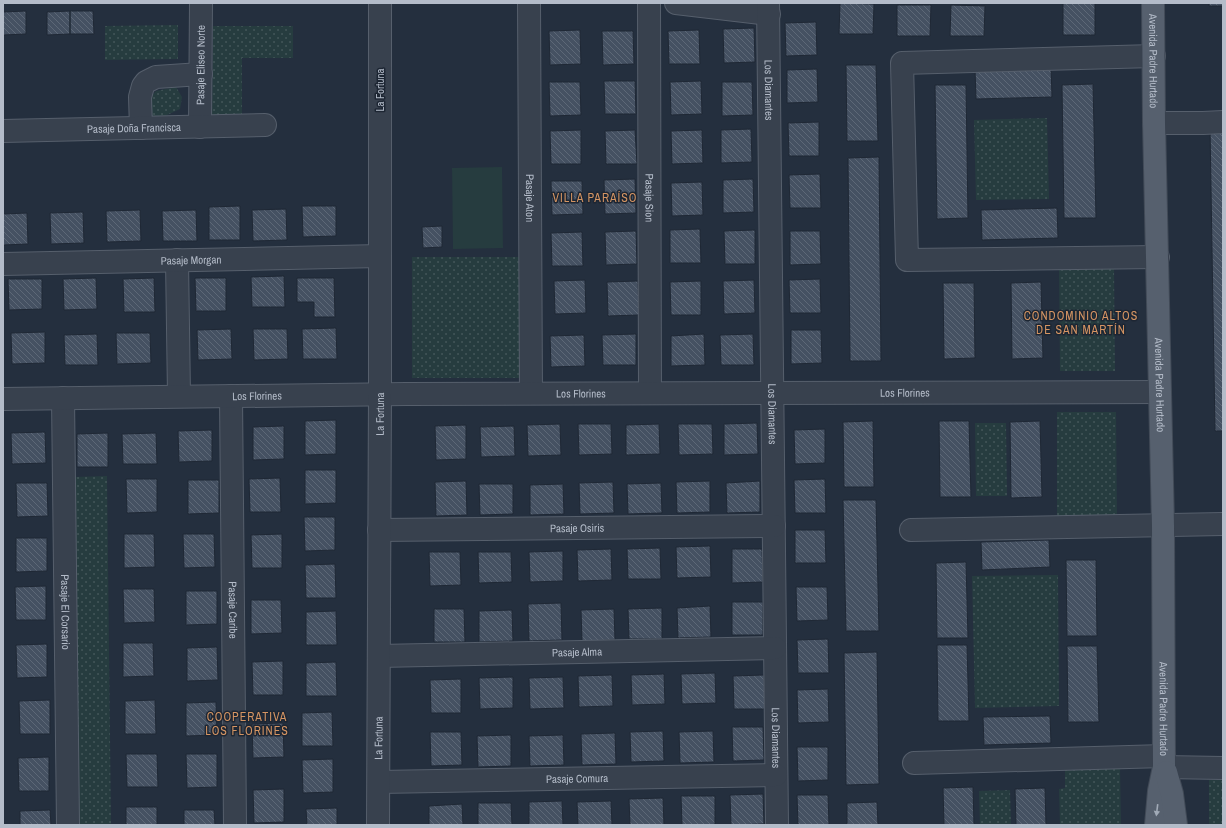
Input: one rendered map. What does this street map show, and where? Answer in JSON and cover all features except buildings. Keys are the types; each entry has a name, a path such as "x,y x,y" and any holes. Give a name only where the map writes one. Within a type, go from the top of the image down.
{"main road":[{"name":"Avenida Padre Hurtado","path":"1153,3 1154,123 1163,526 1164,762 1159,791 1156,825"},
{"name":"Avenida Padre Hurtado","path":"1164,762 1172,794 1176,825"}],"street":[{"name":"Pasaje Eliseo Norte","path":"200,127 201,3"},
{"name":"La Fortuna","path":"378,825 380,3"},
{"name":"Pasaje Aton","path":"529,3 531,394"},
{"name":"Pasaje Sion","path":"649,3 650,393"},
{"path":"676,3 769,8"},
{"name":"Los Diamantes","path":"769,8 777,825"},
{"path":"1154,56 902,63 907,260 1158,257"},
{"path":"140,128 140,97 143,86 146,82 156,77 201,74"},
{"path":"1154,123 1223,122"},
{"name":"Pasaje Doña Francisca","path":"3,132 265,125"},
{"name":"Pasaje Morgan","path":"3,264 380,256"},
{"path":"177,260 179,396"},
{"name":"Los Florines","path":"3,399 380,394 1160,392"},
{"name":"Pasaje Caribe","path":"231,396 235,825"},
{"name":"Pasaje El Corsario","path":"63,398 68,825"},
{"path":"911,530 1223,524"},
{"name":"Pasaje Osiris","path":"379,530 774,526"},
{"name":"Pasaje Alma","path":"379,656 775,648"},
{"path":"914,763 1164,762 1223,768"},
{"name":"Pasaje Comura","path":"379,782 776,774"}],"green space":[{"path":"178,25 178,59 105,60 105,26"},
{"path":"213,26 293,26 293,58 242,58 242,118 212,118"},
{"path":"176,87 182,97 180,109 165,116 150,117 145,103 156,91"},
{"path":"1047,118 1049,199 976,200 974,120"},
{"path":"502,167 503,248 453,249 452,168"},
{"path":"412,257 519,257 519,378 412,378"},
{"path":"1059,267 1114,267 1115,371 1060,371"},
{"path":"1057,412 1116,412 1117,521 1057,521"},
{"path":"975,423 1006,423 1007,496 976,496"},
{"path":"107,476 111,825 78,825 74,477"},
{"path":"1058,575 1059,706 975,708 972,576"},
{"path":"1120,768 1121,825 1060,825 1059,789 1065,788 1065,769"},
{"path":"1209,780 1223,780 1223,825 1209,825"},
{"path":"1010,790 1011,825 980,825 979,791"}],"district":[{"name":"VILLA PARAÍSO","path":"595,198"},
{"name":"CONDOMINIO ALTOS DE SAN MARTÍN","path":"1081,323"},
{"name":"COOPERATIVA LOS FLORINES","path":"247,724"}]}
